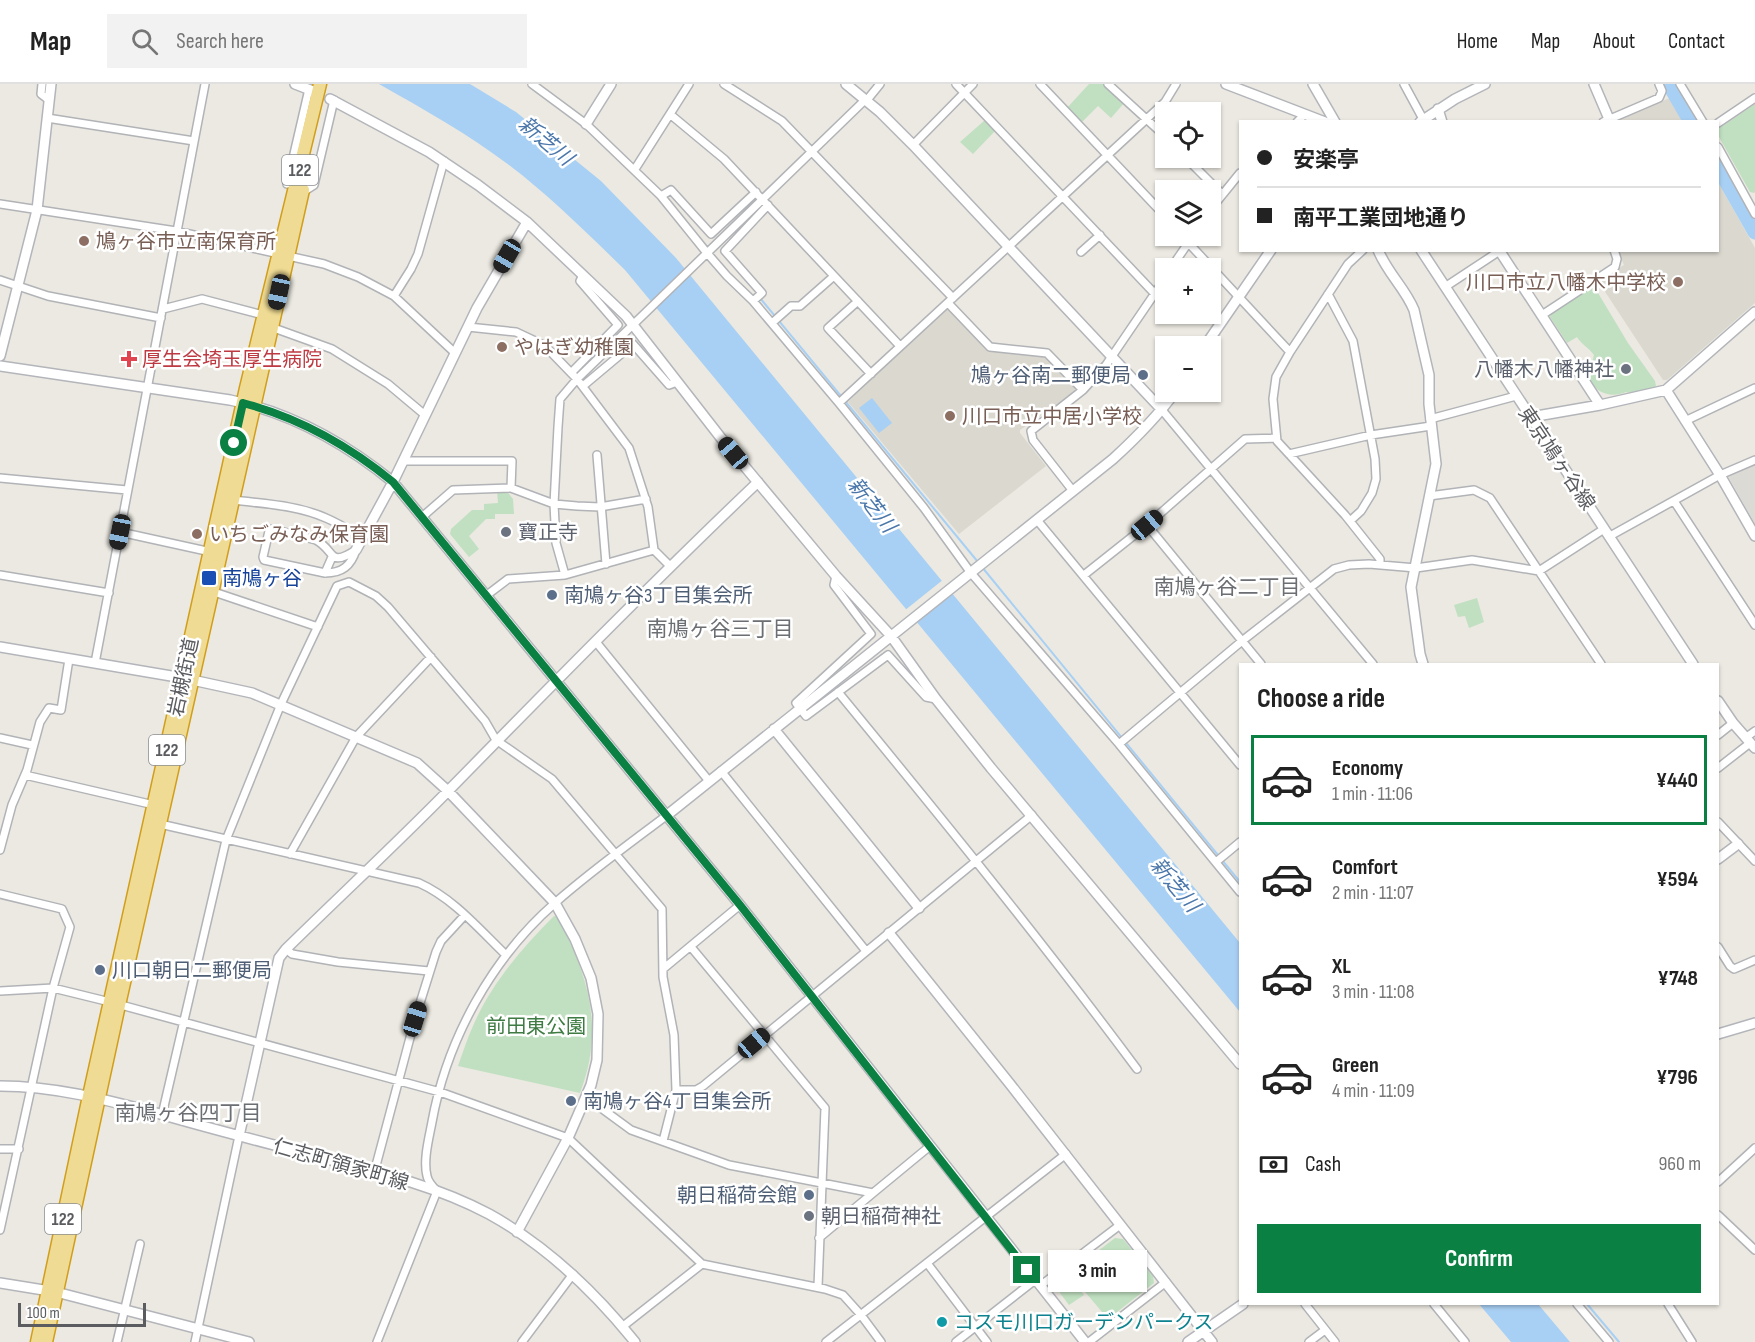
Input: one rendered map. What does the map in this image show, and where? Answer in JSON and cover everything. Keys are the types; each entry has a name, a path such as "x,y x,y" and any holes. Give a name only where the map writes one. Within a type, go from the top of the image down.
{"highway":[{"name":"岩槻街道","path":"37,1342 52,1291 154,805 214,592 234,501 263,315 303,192 320,87"},
{"name":"岩槻街道","path":"114,1004 160,824 211,552 271,327 283,256 320,87"},
{"name":"岩槻街道","path":"46,1342 52,1291"}],"street":[{"path":"42,84 41,94 49,100"},
{"path":"0,356 37,210 51,84"},
{"path":"95,663 205,84"},
{"path":"287,184 320,87 295,84"},
{"path":"586,124 611,84"},
{"path":"635,169 689,84"},
{"path":"724,84 782,121 990,347 1047,353 1083,390"},
{"path":"846,84 866,100 913,146 1162,410 1372,663"},
{"path":"753,301 762,293 725,251 765,202 812,151 880,84"},
{"path":"956,84 1155,294 1112,357 1083,390 1034,428 1030,434 1073,491"},
{"path":"913,146 973,84"},
{"path":"1040,84 1155,205"},
{"path":"1108,84 1155,126"},
{"path":"839,404 1147,118 1171,95 1176,84"},
{"path":"1226,84 1301,118"},
{"path":"1313,84 1334,120"},
{"path":"1404,84 1421,120 1485,84"},
{"path":"1594,84 1606,120 1659,98 1662,91 1659,84"},
{"path":"1680,84 1702,120"},
{"path":"534,85 586,124 635,169 661,196 727,276 753,301 924,508 968,575 1119,744 1239,891"},
{"path":"1719,122 1755,98"},
{"path":"303,192 314,185 332,99 444,161 527,222 583,274 634,325 677,382 836,576 893,634 936,699 1239,1063"},
{"path":"1438,110 1441,120"},
{"path":"670,115 724,159 900,346"},
{"path":"47,118 194,141"},
{"path":"1719,149 1752,201 1755,214"},
{"path":"394,296 418,254 444,161"},
{"path":"1196,168 1207,180"},
{"path":"1221,194 1239,174"},
{"path":"661,196 672,190 711,234 756,192"},
{"path":"574,376 634,325 707,253 765,202"},
{"path":"0,204 176,231 324,264 358,277 394,296 455,353"},
{"path":"332,557 316,540 272,529 269,531 263,557 264,560 325,573 334,573 347,567 352,561 477,308 527,222"},
{"path":"1082,252 1100,235"},
{"path":"1196,246 1290,352"},
{"path":"1212,336 1270,252"},
{"path":"1361,252 1348,264 1276,377 1274,385 1276,438 1350,521 1380,560 1380,565"},
{"path":"1379,252 1386,268 1410,300 1417,319 1430,375 1431,423 1436,464 1411,594 1423,663"},
{"name":"東京鳩ヶ谷線","path":"1422,252 1693,663"},
{"path":"1445,287 1498,252"},
{"path":"1501,252 1600,405"},
{"path":"1542,315 1615,267 1617,259 1615,252"},
{"path":"565,575 556,543 554,504 560,399 574,376 618,325 580,281 583,274"},
{"path":"772,323 791,306 800,306 834,276"},
{"path":"0,280 48,296 161,318"},
{"path":"1328,294 1353,341 1375,459 1376,479 1372,493 1365,506 1350,521"},
{"path":"163,309 202,300 263,315"},
{"path":"858,301 828,328 871,374"},
{"path":"1531,417 1666,390 1755,312"},
{"path":"271,327 332,349 388,384 425,415"},
{"path":"468,327 516,332 545,346 583,386 629,448 646,499 654,550 670,566"},
{"path":"583,386 633,344 669,385 677,382"},
{"path":"0,366 249,405 303,423 370,463 393,482 740,905 1037,1283 1087,1342 1166,1282"},
{"path":"1686,421 1755,388"},
{"path":"1666,390 1720,475 1755,536"},
{"path":"1289,454 1431,423 1516,396"},
{"path":"377,1342 437,1191 427,1176 426,1165 433,1114 440,1092 462,1030 506,955 555,903 1073,491 1125,448 1168,402"},
{"path":"1084,575 1147,525 1245,439 1276,438"},
{"path":"597,455 606,564"},
{"path":"1119,744 1309,587 1342,566 1369,564 1416,568 1472,560 1539,571 1607,532 1674,501 1720,475 1755,459"},
{"path":"403,461 512,461 511,488"},
{"path":"0,478 127,490"},
{"path":"195,1342 279,958 285,949 448,791 670,566 758,482"},
{"path":"422,517 453,490 511,488 554,504 600,507 646,499"},
{"path":"1430,496 1474,490 1490,498 1600,663"},
{"path":"234,501 288,507 313,513 363,538"},
{"path":"1674,501 1755,625"},
{"path":"1037,520 1239,764"},
{"path":"1147,525 1260,663"},
{"path":"120,532 211,552"},
{"path":"332,557 346,556 356,550"},
{"path":"487,595 508,579 565,575 654,550"},
{"path":"325,573 332,557"},
{"path":"0,575 108,593"},
{"path":"836,576 834,585 871,634 796,703 800,709 806,716 888,655 926,698 936,699"},
{"path":"162,1115 226,840 281,704 337,586 349,582 375,596 388,607 484,721 496,740 552,780 662,909 663,969 674,1035 676,1090 663,1141"},
{"path":"214,592 318,627"},
{"path":"596,642 709,781"},
{"path":"0,647 188,679 252,693 417,764 448,791 555,903 575,939 594,992 598,1042 595,1068 586,1097 568,1138 517,1232"},
{"path":"290,854 356,737 431,657"},
{"path":"0,850 12,805 40,722 49,708 61,710 69,659"},
{"path":"838,692 977,860 1137,1069"},
{"path":"1719,703 1732,723 1750,743"},
{"path":"1719,734 1732,723"},
{"path":"774,729 919,908"},
{"path":"1719,767 1750,743 1755,731"},
{"path":"0,738 32,745"},
{"path":"721,771 866,951"},
{"path":"24,775 154,805"},
{"path":"676,1090 696,1090 703,1086 1032,815"},
{"path":"1719,823 1755,861"},
{"path":"160,824 419,883 434,890 465,915 506,955"},
{"path":"1216,862 1239,843"},
{"path":"1719,858 1738,844"},
{"path":"0,894 62,909 70,927 53,988 0,1230"},
{"path":"663,969 740,905"},
{"path":"374,1173 429,971 441,941 465,915"},
{"path":"889,933 1066,1154 1212,1342"},
{"path":"691,947 825,1108 818,1287"},
{"path":"285,949 292,954 338,962 429,971"},
{"path":"1719,949 1734,969 1755,960"},
{"path":"0,991 53,988 440,1092 568,1138 702,1264 818,1287 843,1295 880,1342"},
{"path":"1719,1035 1755,1023"},
{"name":"仁志町領家町線","path":"0,1086 33,1087 94,1097 437,1191 475,1207 517,1232 573,1274 591,1291 635,1342"},
{"path":"586,1097 631,1130 729,1165 873,1193"},
{"path":"819,1238 930,1146"},
{"path":"1719,1181 1755,1148"},
{"path":"0,1149 18,1149"},
{"path":"826,1342 1066,1154"},
{"path":"1719,1216 1755,1250"},
{"path":"956,1342 1120,1225"},
{"path":"117,1342 140,1244"},
{"path":"927,1263 987,1342"},
{"path":"622,1327 702,1264"},
{"path":"522,1342 573,1274"},
{"path":"0,1283 52,1291 249,1342"},
{"path":"1188,1342 1241,1305"},
{"path":"1306,1305 1335,1342"},
{"path":"1435,1305 1465,1342"},
{"path":"1578,1305 1609,1342"},
{"path":"1669,1305 1692,1342"},
{"path":"1309,1342 1325,1330"}],"shaded area":[{"path":"1670,98 1683,120 1617,120"},
{"name":"川口市立八幡木中学校","path":"1719,184 1755,248 1755,303 1667,380 1663,380 1600,284 1601,280 1624,265 1618,252 1719,252"},
{"name":"川口市立中居小学校","path":"946,309 950,310 989,351 1046,356 1077,387 1077,391 1020,430 1046,466 959,534 848,402"},
{"path":"1755,463 1755,524 1728,476"}],"green space":[{"path":"1089,84 1103,84 1125,102 1111,118 1098,106 1081,123 1066,109"},
{"path":"1755,104 1754,193 1750,192 1719,137 1719,128"},
{"path":"985,120 995,131 973,154 960,142"},
{"path":"1591,287 1595,288 1628,343 1655,381 1656,386 1653,388 1642,393 1626,392 1610,395 1597,389 1589,381 1589,376 1597,368 1592,363 1594,355 1577,337 1567,343 1550,317 1551,314"},
{"path":"497,490 506,490 513,499 514,514 495,514 495,519 486,519 469,536 479,549 469,557 450,534 451,529 472,510 484,510 484,504 498,503"},
{"path":"1477,598 1484,622 1469,628 1465,616 1458,617 1454,605"},
{"name":"前田東公園","path":"554,916 558,917 578,960 590,1003 591,1046 580,1093 458,1066 480,1011 498,981 530,941"},
{"path":"1115,1238 1123,1239 1153,1276 1154,1283 1108,1319 1069,1273"},
{"path":"1069,1276 1084,1295 1069,1305 1060,1293 1060,1282"}],"water":[{"name":"新芝川","path":"379,84 470,84 516,112 601,181 676,258 1239,942 1239,1011 625,270 554,202 524,177 429,112"},
{"path":"872,398 892,423 879,433 859,408"},
{"path":"1480,1305 1539,1305 1570,1342 1511,1342"}],"pier":[{"path":"944,579 954,591 915,623 904,611"}],"waterway":[{"path":"1669,84 1690,120"},
{"path":"1719,169 1755,232"},
{"path":"760,298 978,562"},
{"path":"982,567 1239,881"},
{"path":"1588,1305 1619,1342"}],"place":[{"name":"鳩ヶ谷市立南保育所","path":"84,241"},
{"name":"川口市立八幡木中学校","path":"1678,282"},
{"name":"やはぎ幼稚園","path":"502,347"},
{"name":"厚生会埼玉厚生病院","path":"129,359"},
{"name":"八幡木八幡神社","path":"1626,369"},
{"name":"鳩ヶ谷南二郵便局","path":"1143,375"},
{"name":"川口市立中居小学校","path":"950,416"},
{"name":"寶正寺","path":"506,532"},
{"name":"いちごみなみ保育園","path":"197,534"},
{"name":"南鳩ヶ谷","path":"209,578"},
{"name":"南鳩ヶ谷3丁目集会所","path":"552,595"},
{"name":"川口朝日二郵便局","path":"100,970"},
{"name":"南鳩ヶ谷4丁目集会所","path":"571,1101"},
{"name":"朝日稲荷会館","path":"809,1195"},
{"name":"朝日稲荷神社","path":"809,1216"},
{"name":"コスモ川口ガーデンパークス","path":"942,1322"}],"district":[{"name":"南鳩ヶ谷二丁目","path":"1227,587"},
{"name":"南鳩ヶ谷三丁目","path":"720,629"},
{"name":"南鳩ヶ谷四丁目","path":"188,1113"}],"route":[{"path":"234,443 243,403 303,423 328,436 349,448 393,482 740,905 1027,1270"}]}
